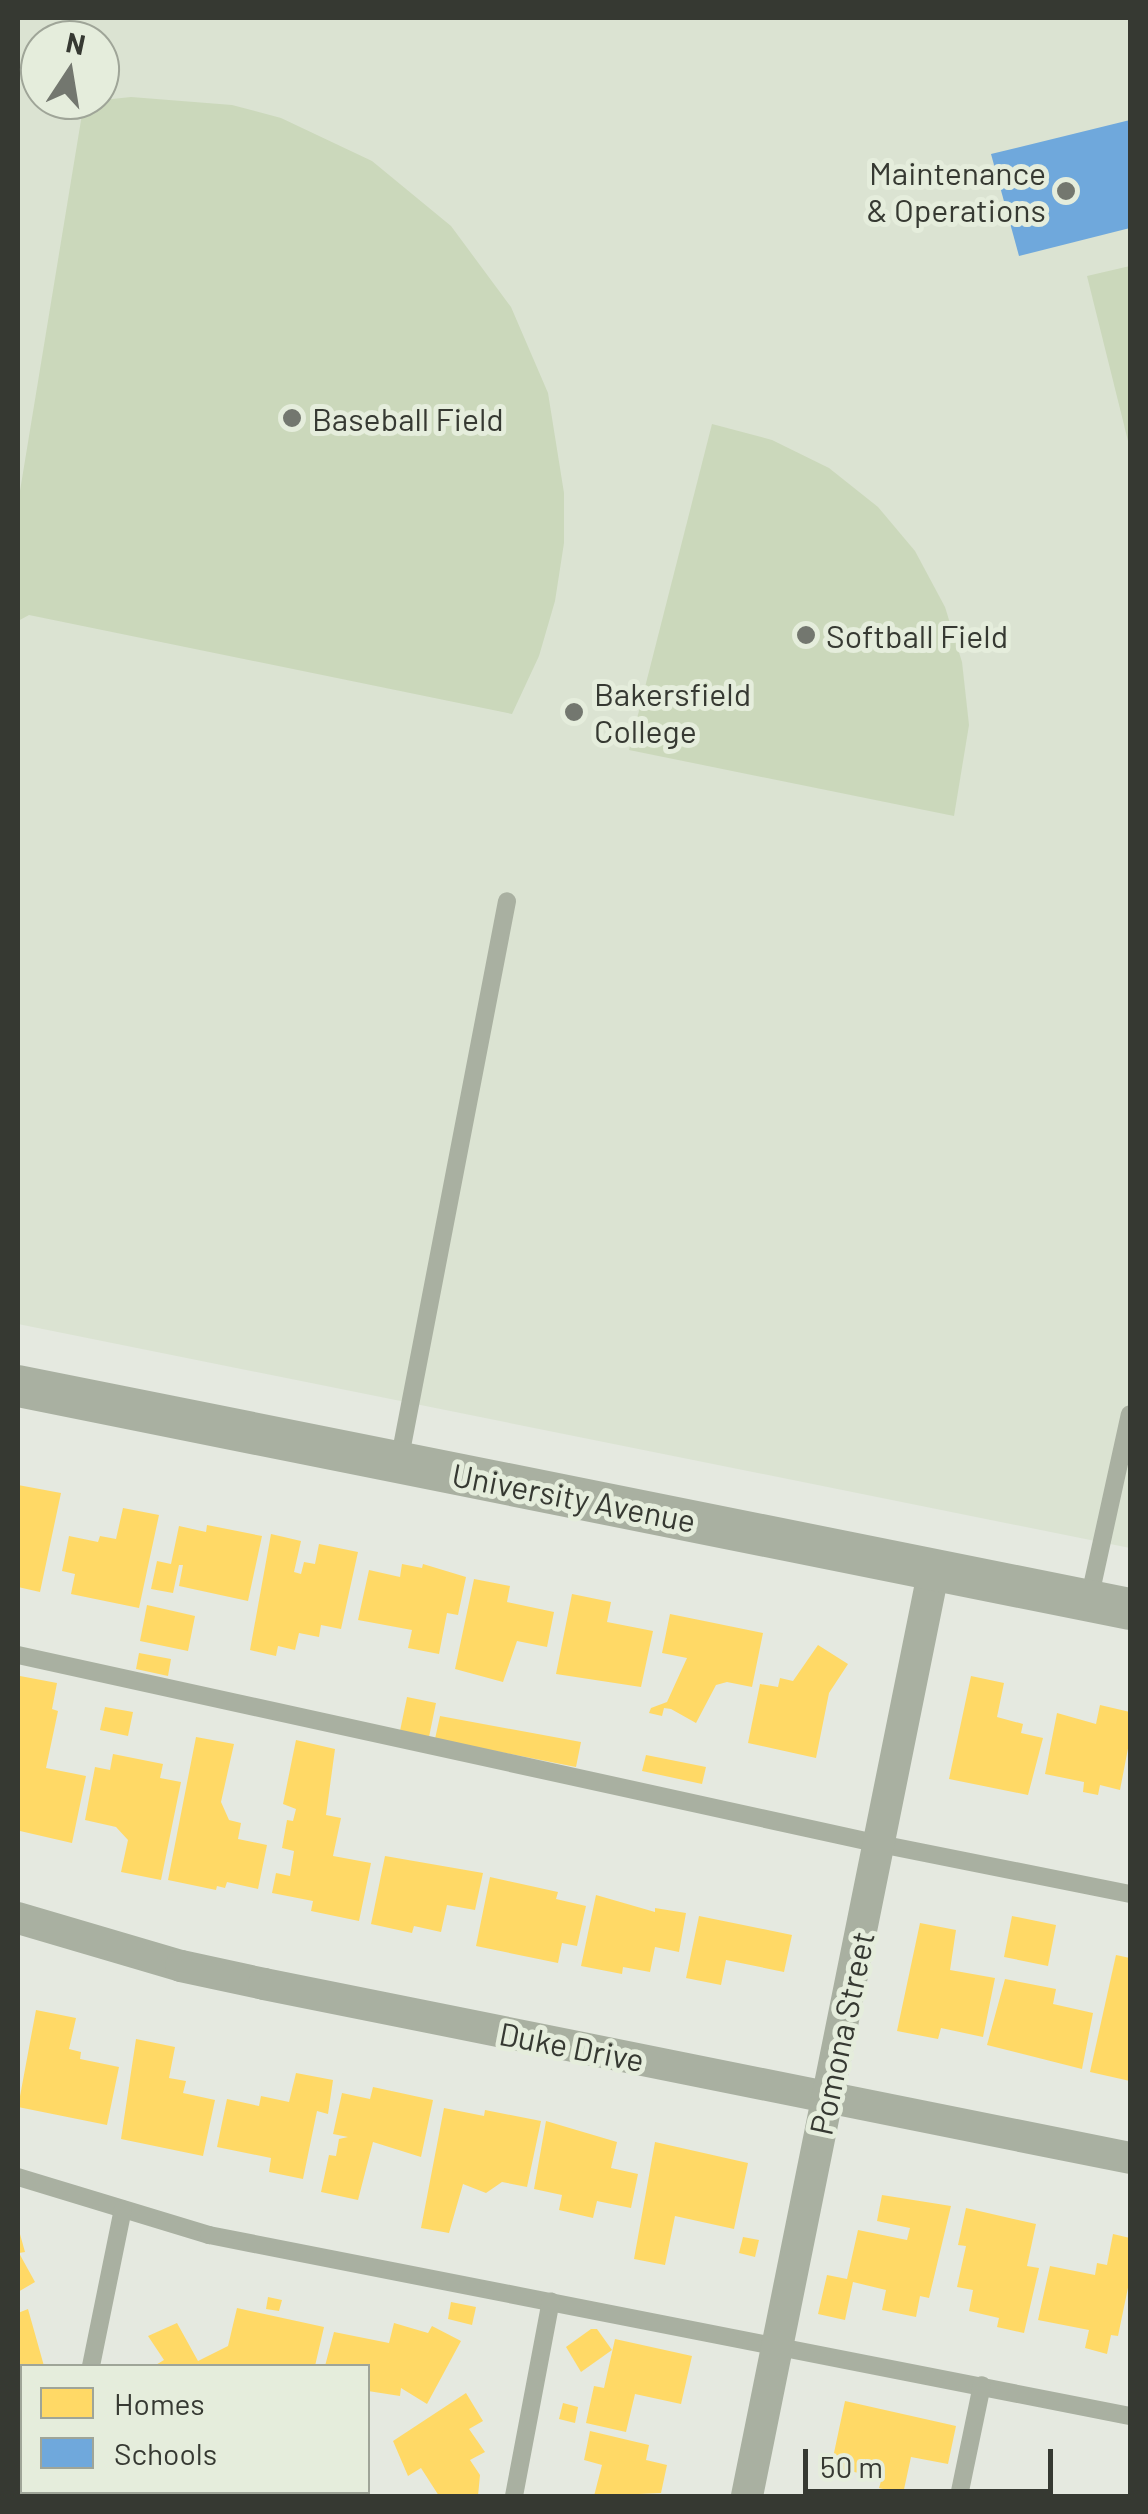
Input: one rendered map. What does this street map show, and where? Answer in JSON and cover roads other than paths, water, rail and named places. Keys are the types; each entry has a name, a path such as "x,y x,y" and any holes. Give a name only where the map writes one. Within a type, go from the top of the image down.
{"street":[{"name":"University Avenue","path":"18,1386 1130,1608"},
{"name":"Pomona Street","path":"747,2496 934,1569"},
{"name":"Duke Drive","path":"18,1918 181,1966 264,1984 1130,2158"}],"lane":[{"path":"398,1462 507,901"},
{"path":"1089,1600 1130,1414"},
{"path":"18,1655 880,1844 1130,1894"},
{"path":"18,2177 209,2235 1130,2416"},
{"path":"91,2364 123,2209"},
{"path":"514,2496 551,2300"},
{"path":"959,2496 982,2385"}],"place":[{"name":"Maintenance & Operations","path":"1066,191"},
{"name":"Baseball Field","path":"292,418"},
{"name":"Softball Field","path":"806,635"},
{"name":"Bakersfield College","path":"574,712"}]}
